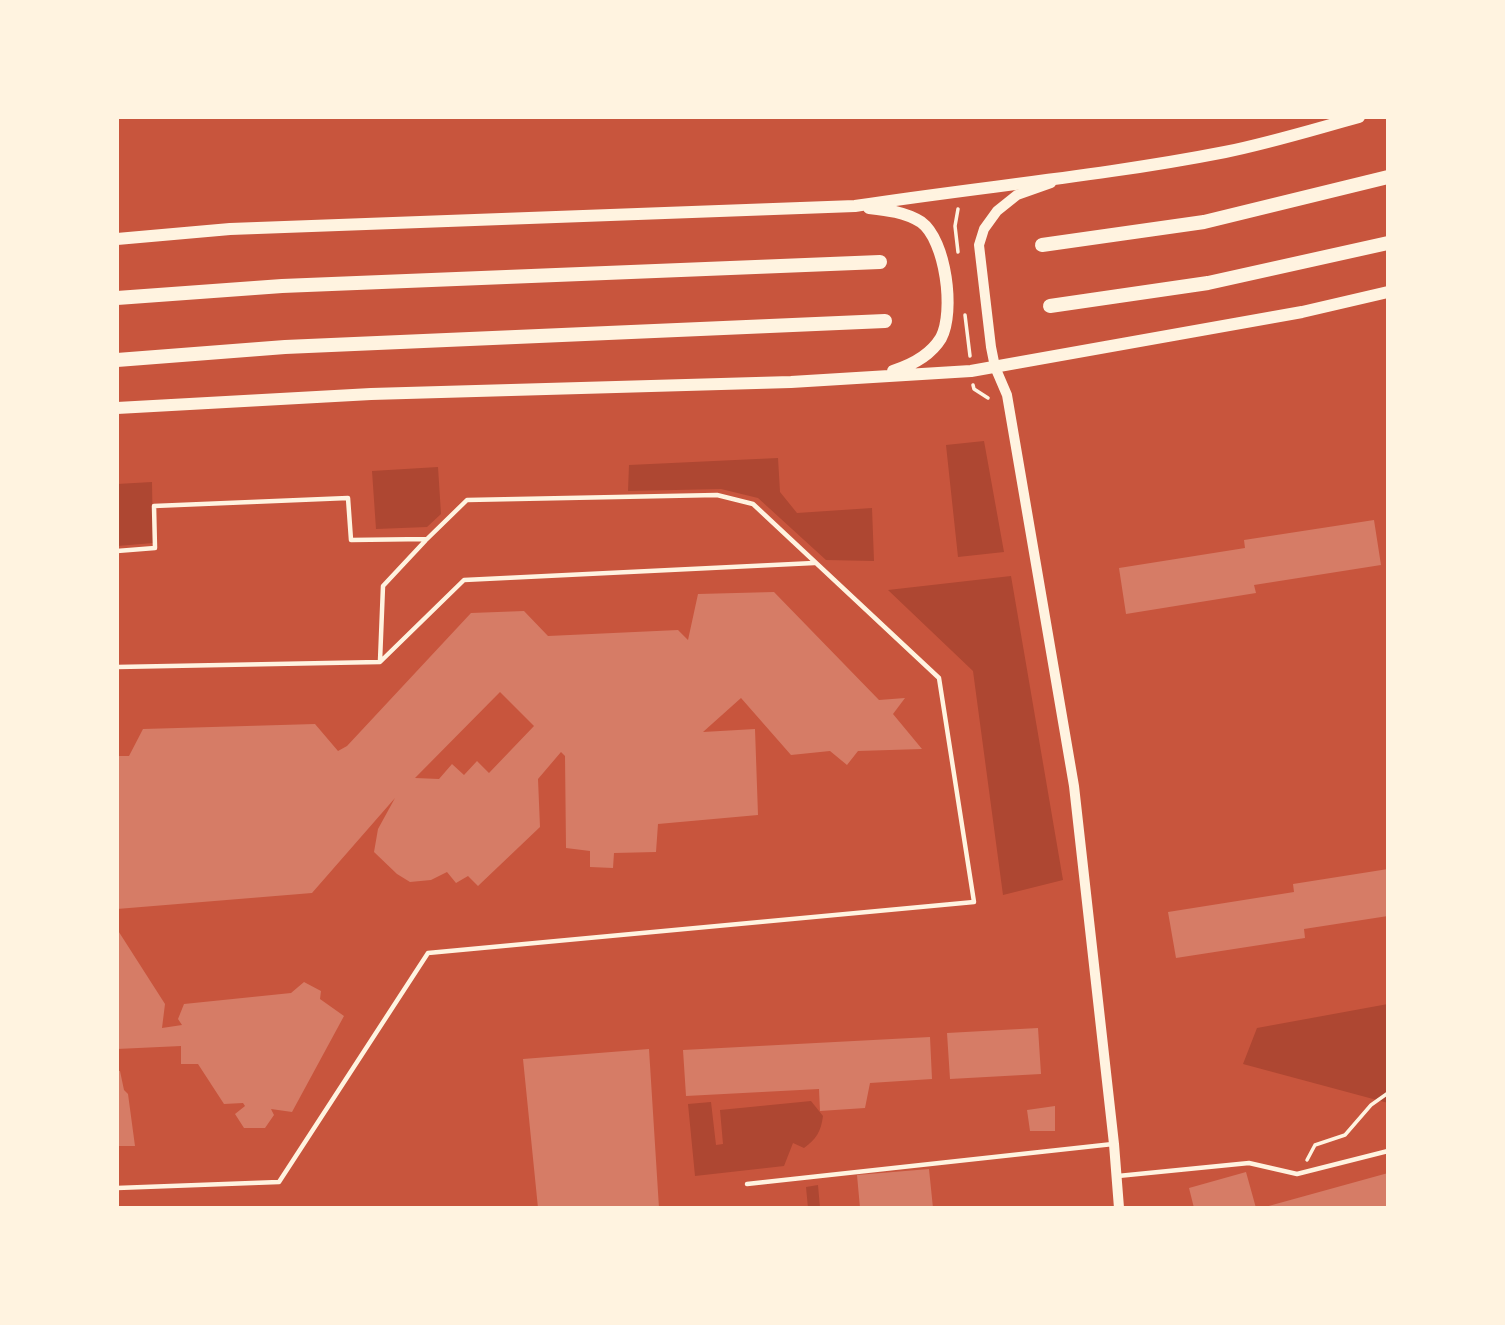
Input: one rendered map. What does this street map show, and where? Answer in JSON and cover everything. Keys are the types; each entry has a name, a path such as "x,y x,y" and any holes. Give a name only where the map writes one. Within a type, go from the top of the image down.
{"highway":[{"path":"1042,246 1205,222 1388,177"},
{"path":"1050,306 1208,283 1388,243"},
{"path":"117,298 282,286 880,262"},
{"path":"117,360 285,347 885,321"}],"main road":[{"path":"117,239 230,229 855,206 956,190 1065,178 1226,152 1359,117"},
{"path":"855,206 900,212 921,222 932,233 938,245 947,290 942,337 935,346 927,355 880,376"},
{"path":"117,408 372,394 791,382 971,371 1302,312 1388,292"}],"street":[{"path":"1065,178 1017,195 997,211 984,229 979,245 995,367 1006,395 1074,786 1118,1177 1119,1208"}],"lane":[{"path":"117,1188 279,1182 428,953 974,902 939,678 752,503 717,495 467,500 383,586 380,662"},
{"path":"117,551 155,548 154,506 348,498 351,540 427,539"},
{"path":"117,667 380,662 464,580 814,563"},
{"path":"747,1184 1114,1144"},
{"path":"1118,1177 1249,1163 1297,1174 1388,1151"}],"path":[{"path":"974,389 988,398"},
{"path":"1305,1172 1307,1158 1315,1145 1345,1135 1371,1105 1388,1093"}],"shaded area":[{"path":"984,441 1004,552 958,557 946,445"},
{"path":"778,458 780,492 797,513 872,508 874,561 826,560 758,498 721,489 628,491 629,465"},
{"path":"438,467 441,514 427,527 376,529 372,471"},
{"path":"152,482 153,543 117,546 117,484"},
{"path":"1011,576 1063,880 1003,895 973,671 888,590"},
{"path":"1388,1004 1388,1103 1243,1064 1257,1028"},
{"path":"811,1101 823,1116 819,1131 804,1148 793,1143 784,1166 695,1176 688,1104 711,1102 716,1145 723,1144 720,1110"},
{"path":"818,1185 820,1208 808,1208 806,1187"}],"building":[{"path":"1374,520 1381,565 1254,585 1256,593 1126,614 1119,568 1245,548 1244,540"},
{"path":"774,592 879,700 905,698 893,714 922,749 858,751 847,765 830,751 791,755 741,698 703,732 755,729 758,815 658,824 656,852 614,853 613,868 590,867 590,851 566,848 565,756 561,752 538,779 540,827 478,886 468,876 456,883 447,872 431,880 410,882 397,874 374,852 378,829 395,798 312,893 117,909 117,756 129,756 143,729 315,724 338,751 347,746 471,613 524,611 548,636 678,630 688,640 698,594","holes":["500,692 534,726 489,773 477,761 464,775 452,764 439,779 415,778"]},
{"path":"1388,869 1388,916 1304,929 1305,938 1176,958 1168,912 1294,892 1293,884"},
{"path":"117,929 165,1004 162,1028 182,1025 178,1019 184,1004 291,993 304,982 321,991 320,999 344,1016 292,1112 271,1109 274,1115 265,1128 244,1128 235,1114 245,1106 243,1103 224,1104 198,1064 181,1064 181,1046 117,1049"},
{"path":"1038,1028 1041,1074 950,1079 947,1033"},
{"path":"930,1037 932,1079 870,1083 865,1108 820,1111 819,1089 686,1096 683,1050"},
{"path":"649,1049 659,1208 538,1208 523,1059"},
{"path":"117,1071 120,1071 124,1090 128,1094 135,1146 117,1146"},
{"path":"1055,1106 1055,1131 1030,1131 1027,1110"},
{"path":"929,1169 933,1208 860,1208 857,1175"},
{"path":"1246,1172 1256,1208 1194,1208 1189,1188"},
{"path":"1388,1173 1388,1208 1265,1208 1265,1207"}]}
